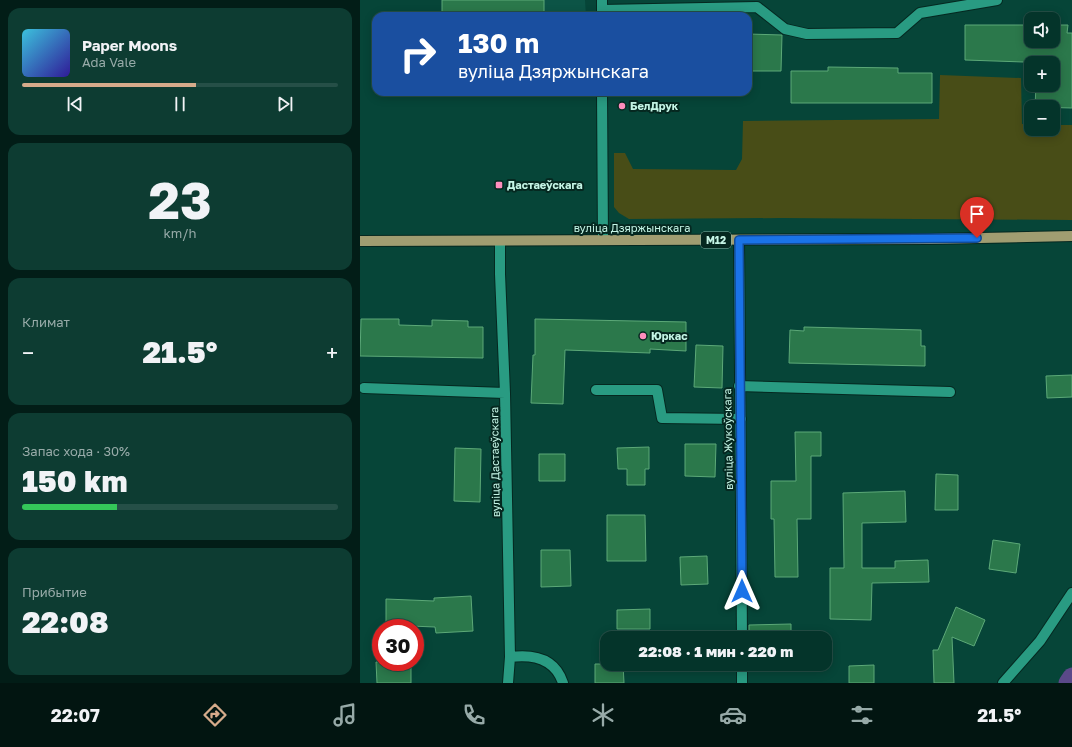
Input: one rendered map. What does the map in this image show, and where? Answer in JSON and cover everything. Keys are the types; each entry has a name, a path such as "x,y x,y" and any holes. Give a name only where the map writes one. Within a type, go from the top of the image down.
{"main road":[{"name":"вуліца Дзяржынскага","path":"360,242 930,239 1072,236"}],"street":[{"path":"602,9 757,4 785,29 807,34 897,33 920,13 997,0"},
{"path":"602,96 603,240"},
{"name":"вуліца Жукоўскага","path":"739,240 742,631"},
{"name":"вуліца Дастаеўскага","path":"500,242 505,393 510,657 508,683"},
{"path":"739,386 950,392"},
{"path":"364,388 505,393"},
{"path":"596,390 657,390 662,418 741,419"},
{"path":"1003,683 1040,641 1072,593"},
{"path":"510,657 526,655 542,658 561,674 563,683"},
{"path":"742,671 742,683"}],"shaded area":[{"path":"544,0 585,0 586,12 544,12"}],"green space":[{"path":"940,75 1021,78 1022,124 1024,124 1024,136 1060,136 1060,125 1072,125 1072,220 781,218 629,219 619,213 614,207 614,153 625,153 633,169 736,170 742,159 743,121 939,119"}],"building":[{"path":"442,0 544,0 544,12 442,12"},
{"path":"965,25 1024,25 1024,48 1060,48 1060,25 1068,25 1067,33 1072,33 1072,108 1060,108 1060,100 1035,100 1036,92 1060,92 1060,56 1024,56 1024,62 965,60"},
{"path":"752,34 782,35 781,71 752,71"},
{"path":"828,67 898,68 898,73 932,73 932,103 791,103 791,71 828,71"},
{"path":"361,319 399,319 399,325 432,326 432,320 468,321 468,327 483,327 483,358 360,356"},
{"path":"535,319 686,322 686,351 650,349 650,353 565,350 563,404 531,403 533,355 535,355"},
{"path":"804,327 921,330 921,346 925,346 925,366 789,363 790,330 804,331"},
{"path":"696,345 723,346 722,388 694,387"},
{"path":"1072,375 1072,397 1047,398 1046,376"},
{"path":"795,432 821,432 821,456 811,456 811,519 797,519 798,577 775,577 774,519 771,519 771,481 796,481"},
{"path":"685,444 716,444 715,477 685,476"},
{"path":"649,447 649,469 645,469 645,485 627,485 627,469 618,469 617,448"},
{"path":"455,448 481,449 480,502 454,501"},
{"path":"539,454 565,454 565,481 539,481"},
{"path":"936,474 958,475 958,510 935,510"},
{"path":"905,491 906,522 862,523 862,568 895,568 895,561 928,560 929,582 872,583 871,620 830,619 830,568 844,568 843,493"},
{"path":"607,515 645,515 646,561 607,561"},
{"path":"993,540 1020,544 1016,573 989,569"},
{"path":"541,550 570,550 571,586 541,587"},
{"path":"707,556 708,584 681,585 680,557"},
{"path":"471,596 473,631 436,633 435,627 424,627 424,619 386,619 386,599 434,601 434,598"},
{"path":"956,607 985,620 974,646 952,637 954,683 934,683 933,650 938,650"},
{"path":"650,609 650,629 617,629 617,610"},
{"path":"791,624 791,631 749,631 749,625"},
{"path":"595,664 600,664 600,671 623,671 624,683 595,683"},
{"path":"874,665 874,683 849,683 849,666"},
{"path":"376,671 411,671 411,683 377,683"}],"waterway":[{"path":"1068,683 1072,677"}],"place":[{"name":"БелДрук","path":"622,106"},
{"name":"Дастаеўскага","path":"499,185"},
{"name":"Юркас","path":"643,336"}],"route":[{"path":"742,591 738,271 739,240 977,238"}]}
